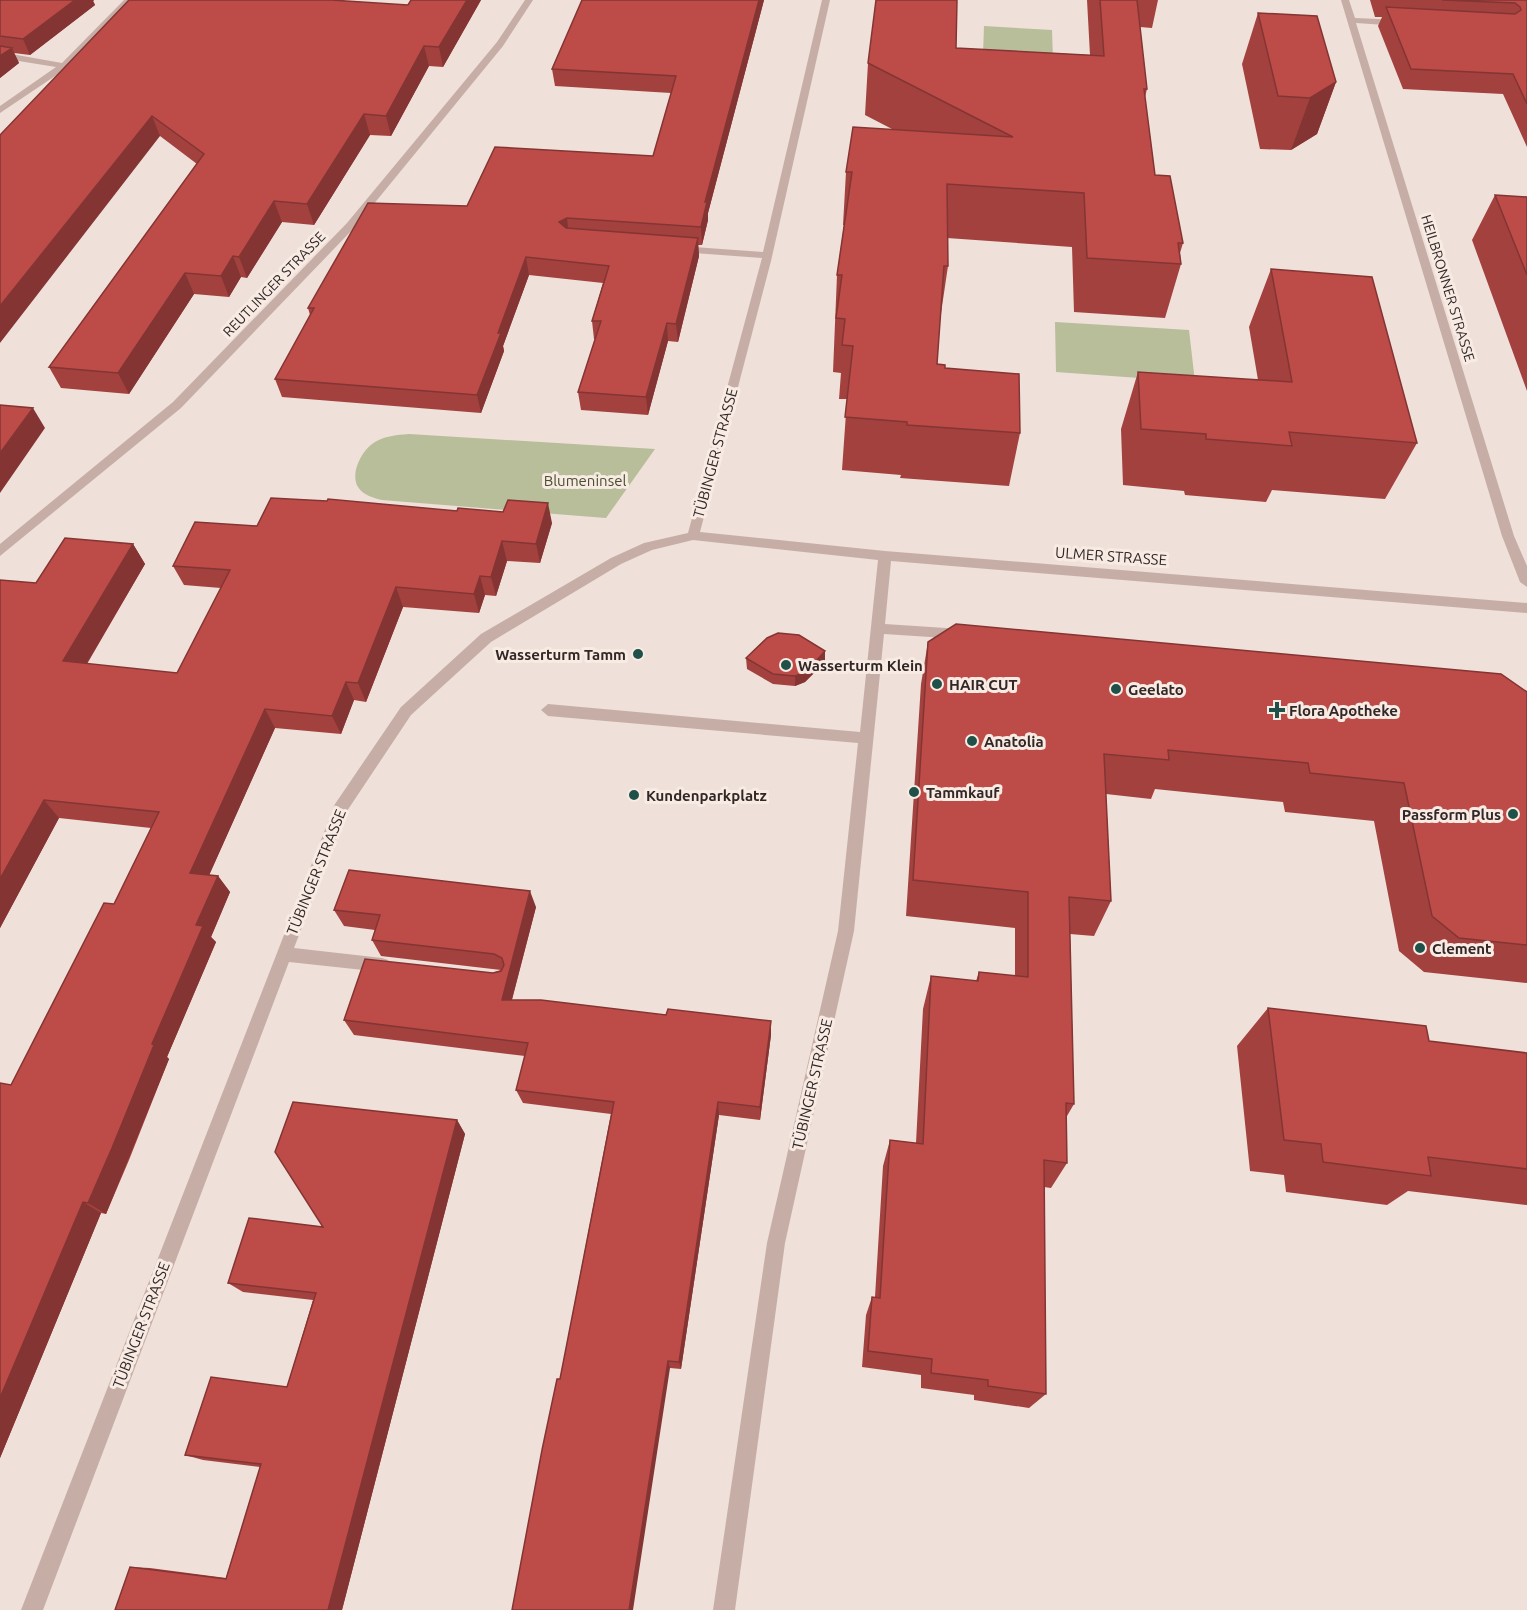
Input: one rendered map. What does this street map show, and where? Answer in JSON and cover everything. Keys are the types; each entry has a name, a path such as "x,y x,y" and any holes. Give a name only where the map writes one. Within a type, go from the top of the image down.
{"street":[{"path":"0,110 64,66 129,0"},
{"name":"REUTLINGER STRASSE","path":"0,551 177,405 351,225 500,44 529,0"},
{"name":"TÜBINGER STRASSE","path":"32,1610 340,808 406,711 486,638 551,597 641,549 693,536 767,255 826,0"},
{"name":"HEILBRONNER STRASSE","path":"1346,0 1508,536 1527,582"},
{"path":"1352,21 1411,24"},
{"path":"0,56 64,66"},
{"path":"663,248 767,255"},
{"name":"ULMER STRASSE","path":"693,536 885,556 1527,608"},
{"name":"TÜBINGER STRASSE","path":"724,1610 776,1243 846,931 885,556"},
{"path":"877,629 979,635"},
{"path":"548,710 865,738"},
{"path":"284,954 398,967"}],"green space":[{"path":"984,26 1052,30 1053,60 983,55"},
{"path":"1055,322 1189,330 1195,382 1056,372"},
{"name":"Blumeninsel","path":"409,434 655,449 606,518 382,500 363,492 358,487 355,476 364,452 381,439"}],"building":[{"path":"0,0 75,0 23,39 0,36"},
{"path":"129,0 331,0 408,5 411,0 467,0 439,47 424,46 386,116 364,114 307,204 274,201 239,257 233,256 221,276 185,273 118,373 49,367 204,154 152,116 0,306 0,135"},
{"path":"582,0 759,0 705,202 707,202 701,227 567,218 559,222 566,228 698,238 676,324 667,323 646,397 578,392 601,321 592,321 609,266 526,257 498,333 501,333 477,395 275,379 314,308 308,308 368,203 467,206 495,147 653,156 676,76 552,69"},
{"path":"876,0 957,0 956,48 1104,56 1100,0 1137,0 1147,89 1144,89 1155,175 1170,176 1183,243 1178,243 1181,264 1087,258 1084,193 947,184 948,266 944,266 937,364 945,365 945,368 1019,374 1020,433 907,425 907,422 845,417 853,346 842,345 845,319 836,318 842,275 837,275 852,172 846,172 853,127 1013,137 868,63"},
{"path":"1442,0 1527,0 1527,104 1513,74 1411,69 1386,7 1515,14 1521,10 1515,3"},
{"path":"1258,13 1317,16 1336,82 1310,98 1278,96"},
{"path":"0,46 12,48 0,56"},
{"path":"1495,195 1527,197 1527,275"},
{"path":"1271,269 1372,277 1417,443 1289,432 1292,446 1206,439 1206,434 1141,429 1138,372 1292,382"},
{"path":"0,405 33,408 0,453"},
{"path":"271,498 327,501 328,499 457,511 458,508 503,512 508,500 548,503 536,544 502,541 491,577 480,576 474,594 396,587 358,683 346,682 332,716 265,709 190,873 218,876 196,925 203,926 152,1044 154,1045 112,1148 88,1203 83,1202 0,1398 0,1083 11,1085 104,903 114,904 159,812 44,800 0,879 0,580 36,583 65,538 133,544 63,661 177,673 230,570 173,566 195,522 257,526"},
{"path":"956,624 1501,674 1527,692 1527,945 1459,938 1432,916 1404,783 1310,773 1308,763 1168,750 1169,760 1104,754 1111,901 1069,897 1074,1104 1066,1103 1067,1163 1044,1160 1046,1394 988,1386 988,1380 931,1373 932,1359 868,1351 872,1297 880,1298 890,1140 923,1144 931,976 978,981 979,972 1028,977 1028,892 913,880 928,642"},
{"name":"Wasserturm Klein","path":"778,633 799,635 825,651 806,672 795,676 773,674 746,658 767,638"},
{"path":"349,870 530,891 502,1000 541,1000 666,1015 668,1009 771,1021 760,1107 718,1102 679,1362 668,1361 629,1610 512,1610 542,1450 557,1379 560,1379 614,1102 516,1090 528,1043 344,1020 365,959 493,973 501,971 504,965 502,958 494,954 372,940 380,915 334,910"},
{"path":"1268,1008 1426,1026 1429,1041 1527,1053 1527,1169 1428,1157 1431,1176 1323,1162 1321,1144 1284,1140"},
{"path":"293,1102 457,1120 328,1610 115,1610 130,1567 226,1579 261,1464 185,1455 211,1377 287,1387 316,1293 228,1283 249,1218 323,1227 275,1152"}],"place":[{"name":"Wasserturm Tamm","path":"638,654"},
{"name":"Wasserturm Klein","path":"786,665"},
{"name":"HAIR CUT","path":"937,684"},
{"name":"Geelato","path":"1116,689"},
{"name":"Flora Apotheke","path":"1277,710"},
{"name":"Anatolia","path":"972,741"},
{"name":"Tammkauf","path":"914,792"},
{"name":"Kundenparkplatz","path":"634,795"},
{"name":"Passform Plus","path":"1513,814"},
{"name":"Clement","path":"1420,948"}]}
